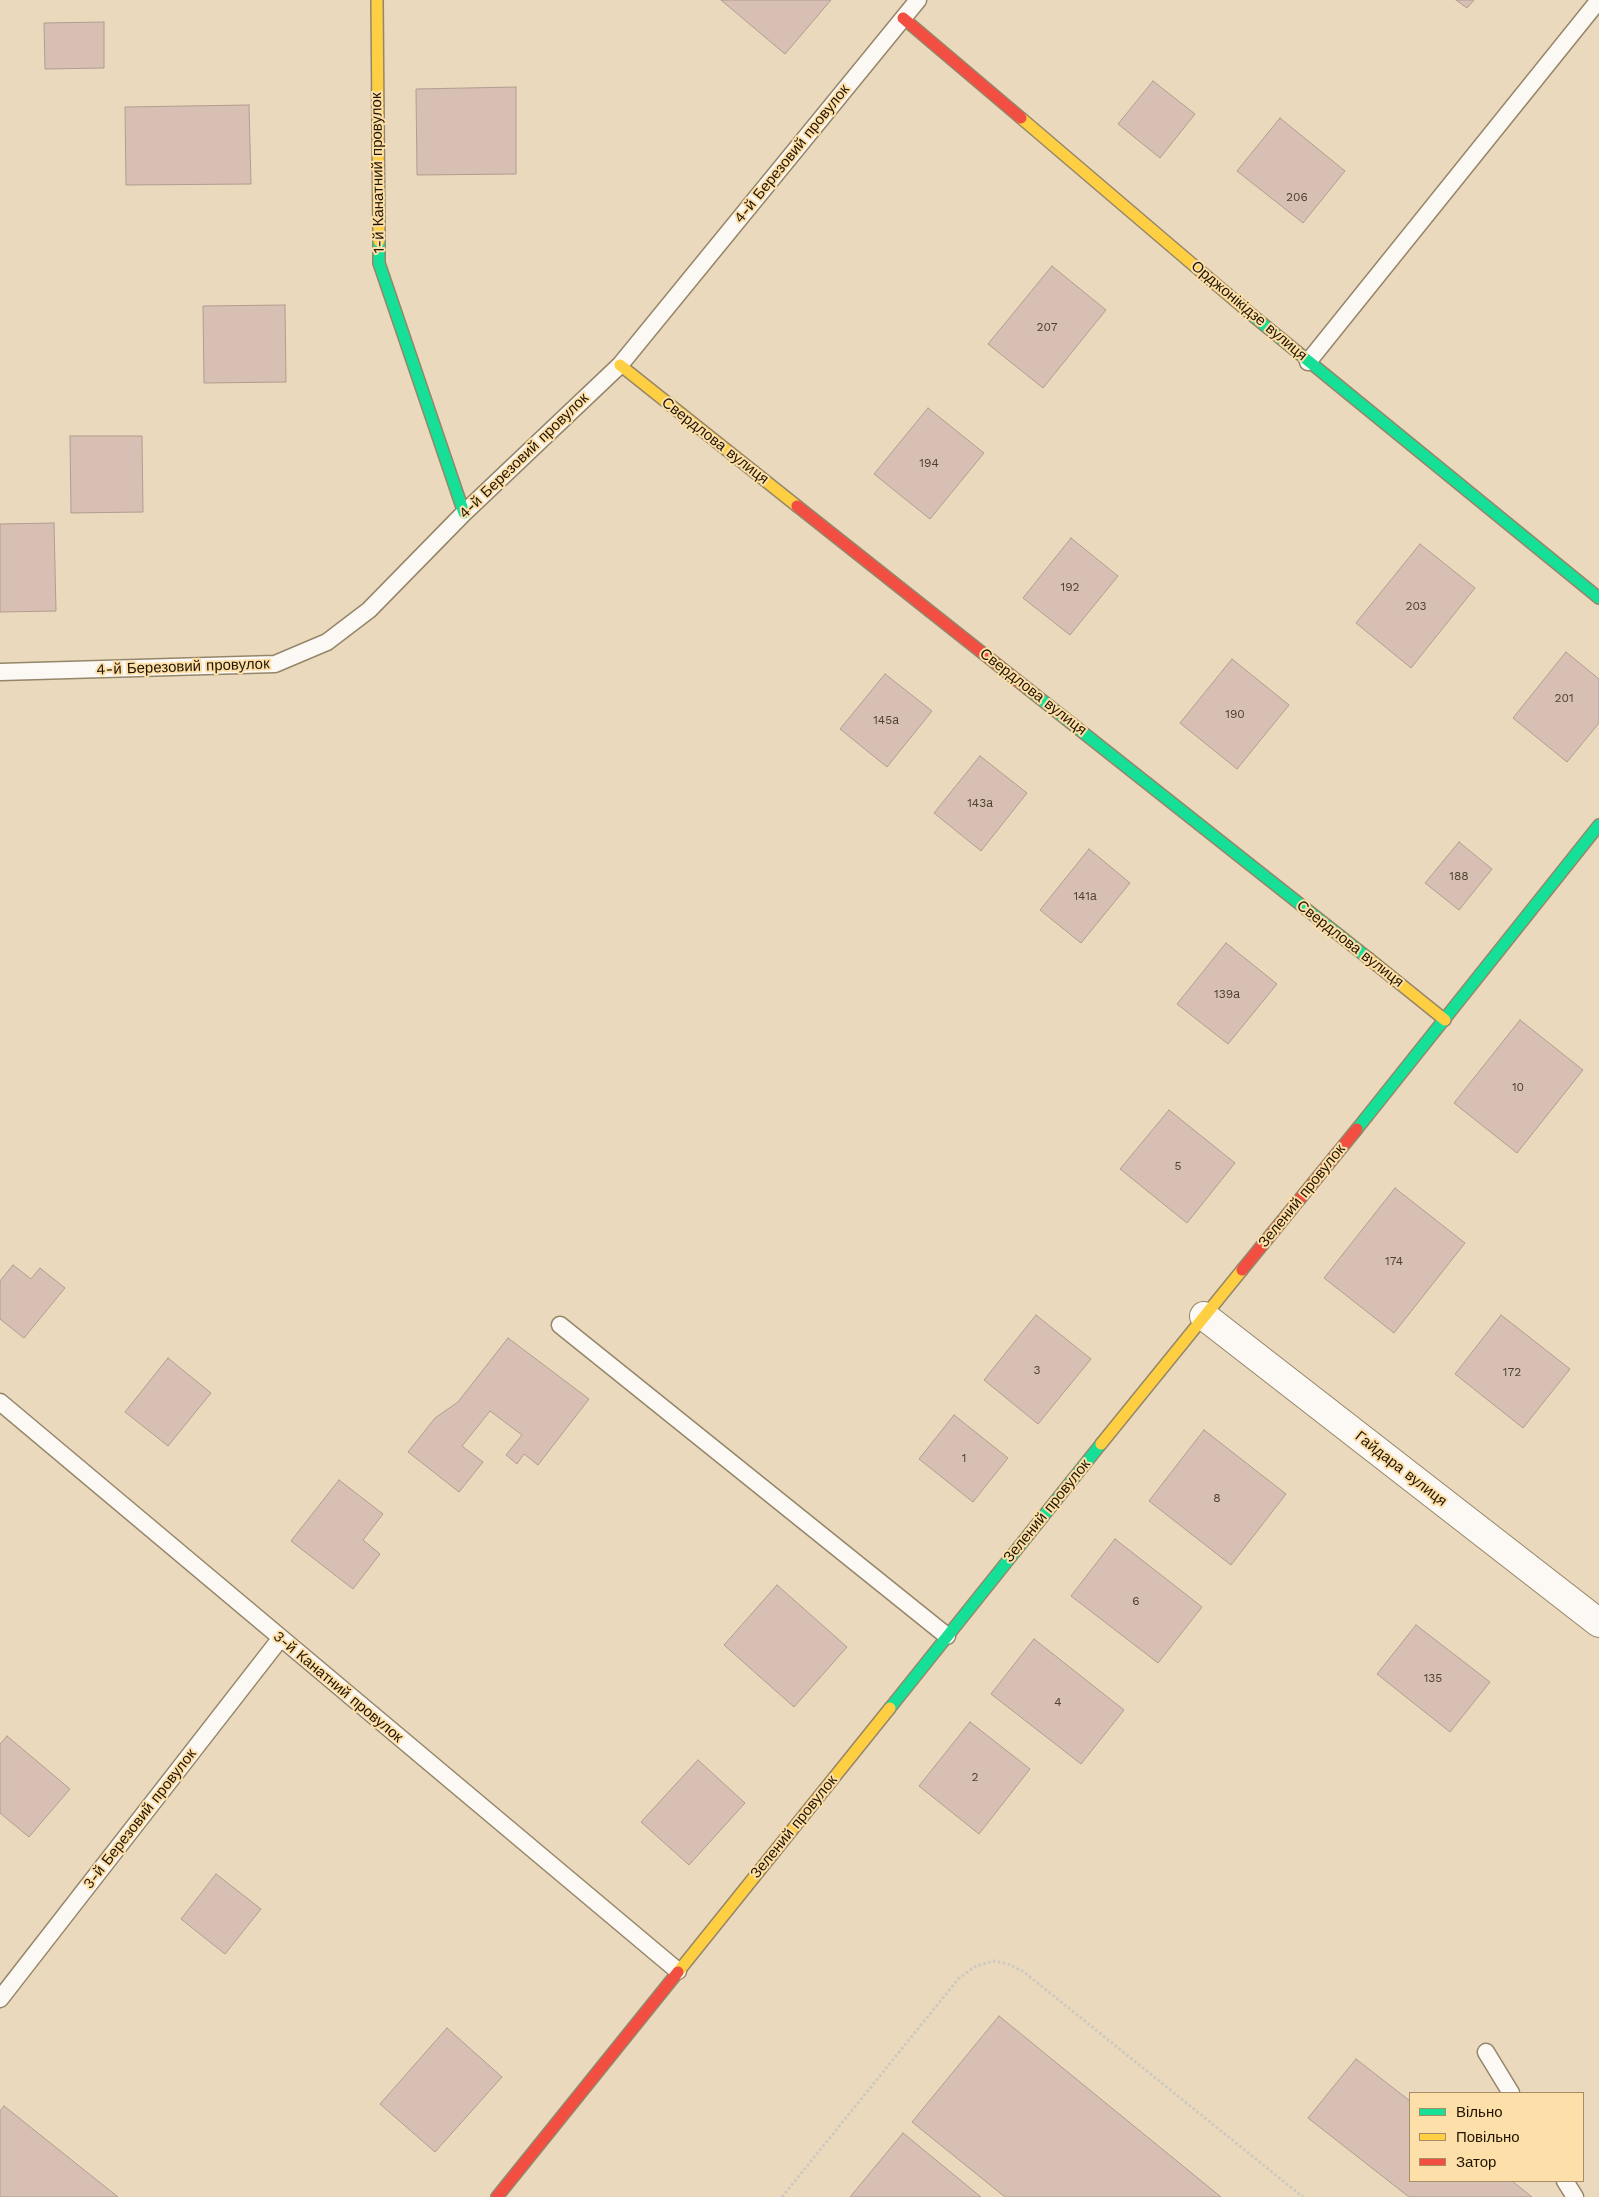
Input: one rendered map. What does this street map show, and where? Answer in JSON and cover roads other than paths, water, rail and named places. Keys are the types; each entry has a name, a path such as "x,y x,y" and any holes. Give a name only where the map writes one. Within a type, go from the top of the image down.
{"street":[{"name":"1-й Канатний провулок","path":"377,0 379,263 464,513"},
{"name":"Орджонікідзе вулиця","path":"903,18 1308,362 1599,598"},
{"name":"Свердлова вулиця","path":"620,365 1445,1020"},
{"name":"Зелений провулок","path":"496,2197 1204,1316 1445,1020 1599,825"},
{"name":"Гайдара вулиця","path":"1204,1316 1599,1623"}],"lane":[{"name":"4-й Березовий провулок","path":"0,672 276,664 327,642 369,610 464,513 620,365 918,0"},
{"path":"1308,362 1599,0"},
{"path":"560,1325 947,1636"},
{"name":"3-й Канатний провулок","path":"0,1402 280,1639 678,1971"},
{"name":"3-й Березовий провулок","path":"0,1999 280,1639"},
{"path":"1486,2052 1510,2092"},
{"path":"1566,2182 1575,2197"}]}
